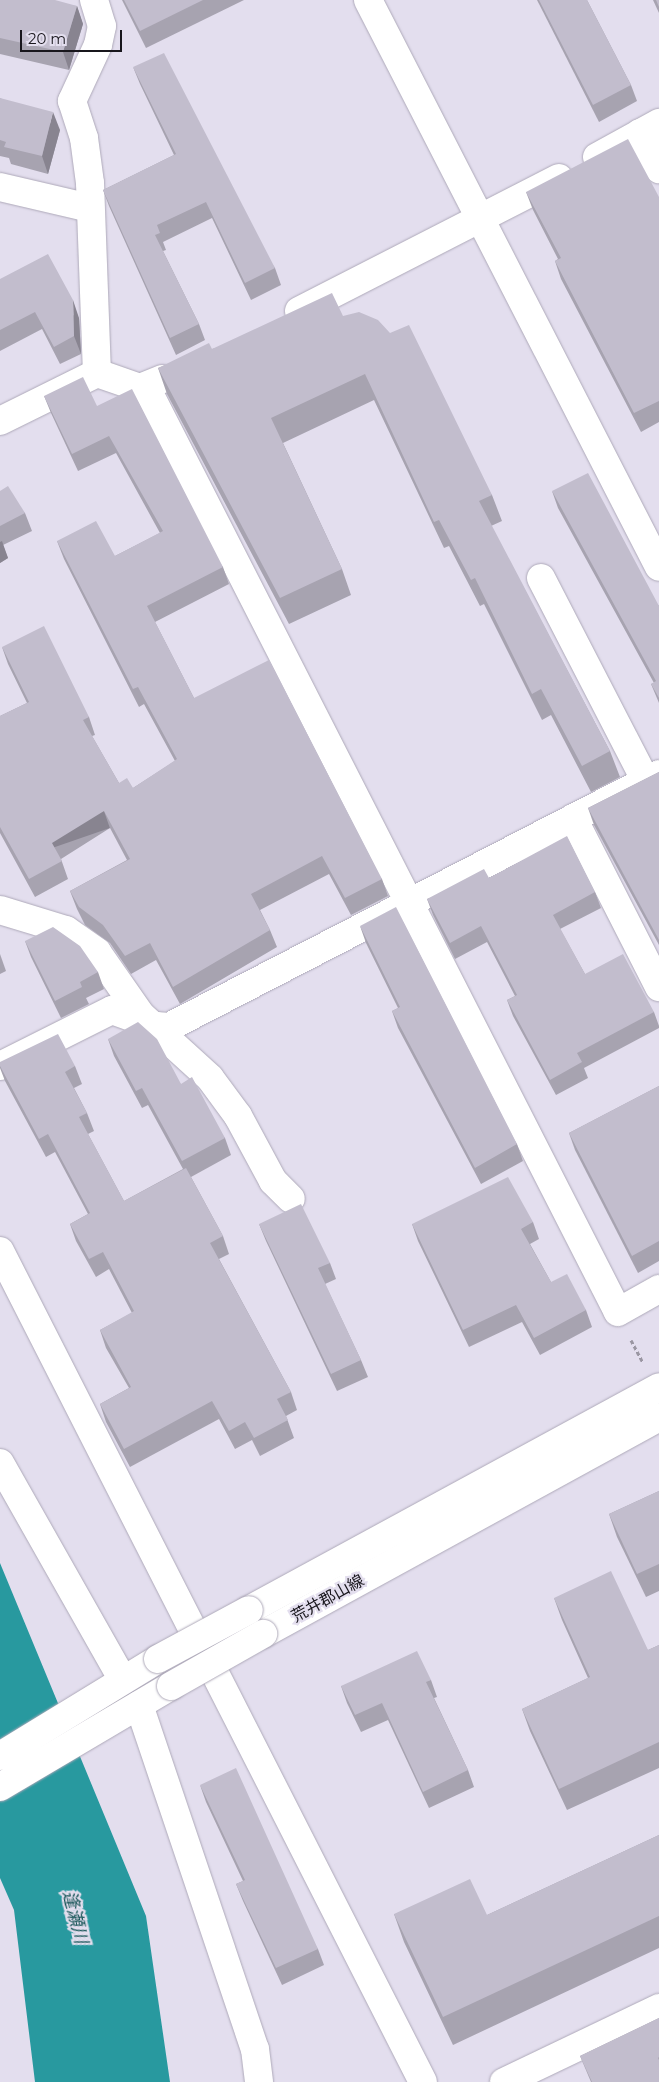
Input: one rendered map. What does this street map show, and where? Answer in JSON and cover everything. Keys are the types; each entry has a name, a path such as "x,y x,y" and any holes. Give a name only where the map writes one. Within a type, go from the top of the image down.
{"street":[{"path":"94,0 102,26 98,44 72,100 84,138 90,208 97,372"},
{"path":"368,0 659,567"},
{"path":"278,321 481,221 649,128 659,169"},
{"path":"0,187 90,208"},
{"path":"97,372 117,382 146,387 182,369"},
{"path":"0,421 97,372"},
{"path":"146,387 411,900 618,1312 659,1289"},
{"path":"0,1066 112,1010 156,1026 170,1026 411,900 653,777 541,578"},
{"path":"573,818 659,987"},
{"path":"0,910 82,938 141,1015 156,1026 210,1078 238,1116 273,1181 291,1199"},
{"path":"0,1251 423,2082"},
{"name":"荒井郡山線","path":"0,1756 158,1659 249,1610 652,1378"},
{"name":"荒井郡山線","path":"0,1787 263,1634 659,1417"},
{"path":"0,1463 115,1685"},
{"path":"130,1710 255,2049 259,2082"},
{"path":"504,2082 659,2008"}],"path":[{"path":"618,1312 652,1378"}],"water":[{"name":"逢瀬川","path":"0,1563 146,1916 170,2082 35,2082 14,1910 0,1878"}],"building":[{"path":"0,0 55,0 77,6 63,52 0,38"},
{"path":"124,0 203,0 140,31"},
{"path":"539,0 587,0 631,85 593,105"},
{"path":"164,53 275,268 245,283 206,202 157,225 160,233 155,235 199,324 170,338 103,190 176,154 133,67"},
{"path":"0,98 53,112 42,156 4,147 6,142 0,140"},
{"path":"628,139 659,197 659,401 634,413 555,261 561,258 526,192"},
{"path":"48,254 73,300 74,336 54,347 35,312 0,330 0,279"},
{"path":"332,293 343,316 359,312 378,320 390,333 409,325 492,495 479,501 610,751 582,766 541,689 532,694 475,578 471,580 439,520 434,522 365,374 271,418 342,569 280,598 158,368 209,343 212,349"},
{"path":"83,377 97,406 132,389 223,567 147,606 194,698 269,660 382,879 345,898 322,856 251,894 270,930 173,987 150,943 125,956 103,925 79,907 70,891 130,859 104,811 52,843 62,861 29,879 0,827 0,716 29,702 2,647 44,626 89,717 83,720 119,783 127,778 133,788 177,759 138,687 133,689 57,541 96,521 115,556 163,531 109,436 72,454 44,396"},
{"path":"588,473 659,606 659,698 651,684 656,681 552,491"},
{"path":"8,486 25,513 0,526 0,491"},
{"path":"659,772 659,940 588,808"},
{"path":"567,836 595,892 553,915 585,974 623,954 654,1012 577,1053 582,1062 550,1080 507,1000 517,995 481,926 450,943 427,899 484,869 489,878"},
{"path":"396,907 517,1144 475,1168 392,1011 400,1007 360,926"},
{"path":"53,927 80,946 98,972 80,982 82,987 55,1001 25,941"},
{"path":"138,1022 157,1039 181,1084 192,1077 225,1138 182,1161 142,1088 136,1091 108,1039"},
{"path":"58,1034 75,1066 65,1072 87,1113 79,1117 124,1201 186,1168 223,1236 210,1243 291,1392 277,1399 288,1420 254,1438 245,1422 229,1431 212,1401 124,1449 100,1404 131,1387 100,1330 134,1311 103,1252 89,1259 70,1224 90,1213 48,1134 39,1139 0,1066 0,1062"},
{"path":"659,1086 659,1241 632,1256 569,1133"},
{"path":"508,1177 533,1222 521,1229 551,1282 567,1274 586,1310 534,1338 516,1305 463,1330 412,1224"},
{"path":"301,1204 330,1263 318,1268 361,1360 331,1374 259,1224"},
{"path":"659,1491 659,1564 637,1574 609,1514"},
{"path":"611,1571 648,1650 659,1645 659,1742 559,1789 522,1709 590,1677 554,1598"},
{"path":"417,1651 431,1680 426,1682 468,1770 423,1792 382,1703 355,1715 341,1686"},
{"path":"236,1768 318,1949 276,1968 236,1884 245,1880 200,1785"},
{"path":"659,1835 659,1916 443,2017 394,1914 470,1879 487,1915"},
{"path":"659,2018 659,2082 592,2082 580,2056"}]}
